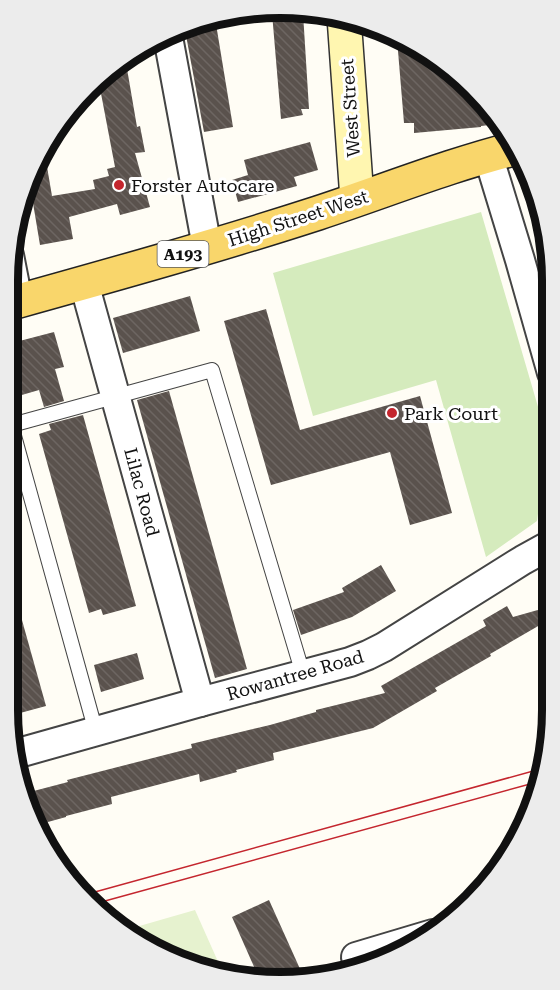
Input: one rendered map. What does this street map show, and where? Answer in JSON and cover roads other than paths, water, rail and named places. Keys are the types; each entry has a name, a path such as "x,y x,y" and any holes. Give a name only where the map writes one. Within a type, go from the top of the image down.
{"main road":[{"name":"High Street West","path":"18,302 207,248 503,152"}],"street":[{"name":"West Street","path":"345,26 357,199"},
{"path":"169,43 207,248"},
{"path":"503,152 520,260 542,338"},
{"name":"Lilac Road","path":"84,283 200,702"},
{"name":"Rowantree Road","path":"21,752 350,662 376,651 542,549"},
{"path":"356,957 396,945"}],"lane":[{"path":"18,424 212,370 303,674"},
{"path":"18,454 96,732"}],"tram line":[{"path":"93,893 535,771"},
{"path":"102,902 531,784"}],"place":[{"name":"Forster Autocare","path":"119,185"},
{"name":"Park Court","path":"392,413"}]}
